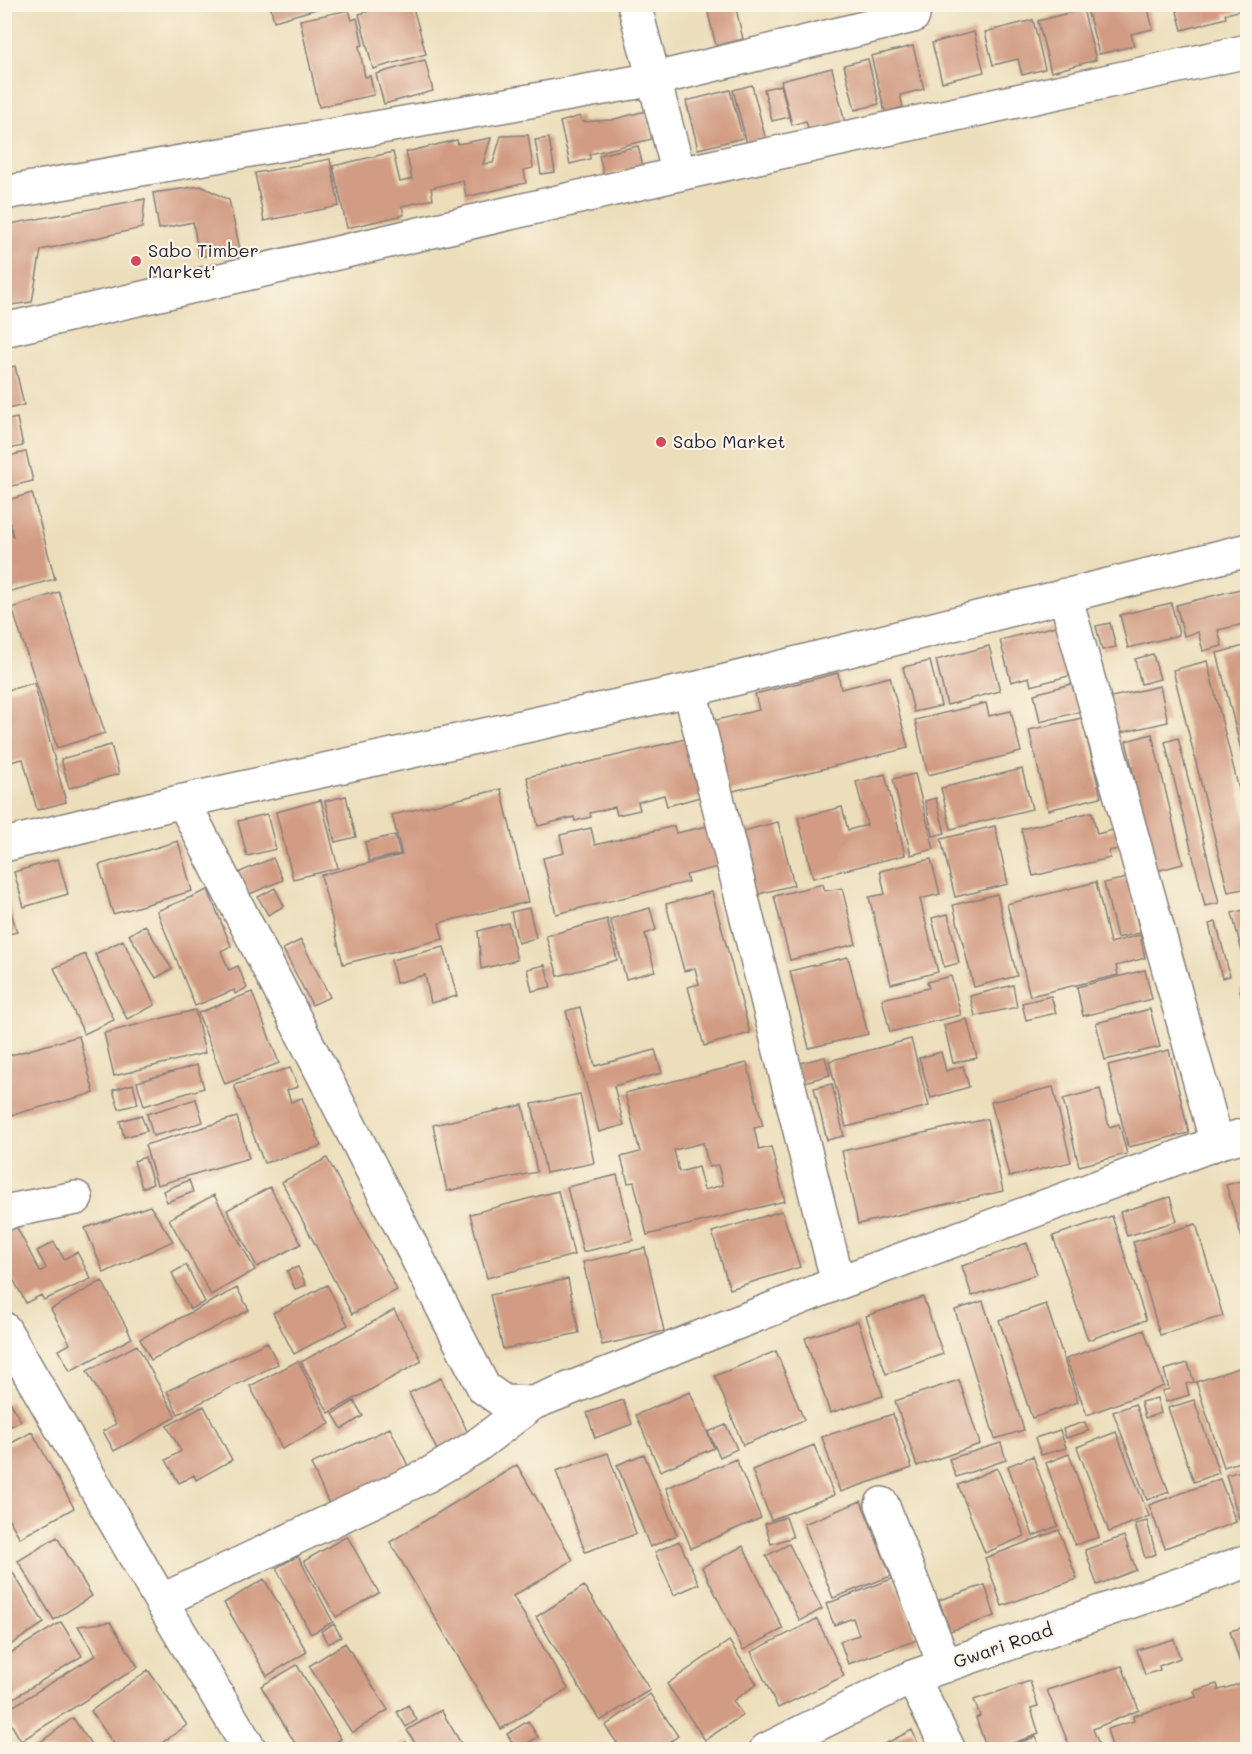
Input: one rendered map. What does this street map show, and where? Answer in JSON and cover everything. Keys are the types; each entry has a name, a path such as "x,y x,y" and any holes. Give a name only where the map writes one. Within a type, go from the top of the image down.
{"street":[{"path":"634,4 679,174"},
{"path":"4,193 655,79 913,16"},
{"path":"4,330 679,174 1248,51"},
{"path":"4,845 183,801 690,690 1248,550"},
{"path":"161,1601 428,1475 475,1447 533,1403 838,1282 1232,1138 1065,595"},
{"path":"690,690 838,1282"},
{"path":"183,801 484,1388 504,1402 533,1403"},
{"path":"4,1214 76,1198"},
{"path":"4,1329 161,1601 250,1749"},
{"path":"882,1503 945,1666"},
{"name":"Gwari Road","path":"766,1749 912,1677 1248,1561"},
{"path":"912,1677 949,1749"}],"building":[{"path":"270,4 331,4 331,5 274,21"},
{"path":"394,4 412,4 426,54 373,69 359,14"},
{"path":"706,4 735,4 743,39 716,46"},
{"path":"1104,4 1147,4 1153,29 1131,34 1134,46 1099,54 1087,9"},
{"path":"1175,4 1247,4 1248,9 1225,14 1226,18 1182,30"},
{"path":"1083,9 1096,60 1051,72 1038,21"},
{"path":"349,10 352,20 357,18 363,45 359,46 365,77 370,76 374,95 319,107 300,20"},
{"path":"1033,20 1045,69 1022,75 1018,59 993,65 985,32"},
{"path":"974,32 984,72 942,82 932,43"},
{"path":"913,46 924,89 900,95 903,107 885,112 871,56"},
{"path":"868,59 879,104 855,110 844,65"},
{"path":"425,60 433,91 384,104 376,74"},
{"path":"832,68 845,123 809,132 806,121 792,125 781,81"},
{"path":"752,85 767,144 748,148 733,90"},
{"path":"781,85 789,117 772,121 764,89"},
{"path":"730,90 743,138 698,149 686,101"},
{"path":"646,111 652,139 590,154 590,159 570,164 560,122 580,116 582,122 611,120"},
{"path":"528,135 533,168 524,170 526,183 466,197 463,180 431,188 433,199 402,206 404,215 347,228 333,166 393,152 400,182 412,179 406,152 457,140 458,144 491,138 483,164 493,163 501,136"},
{"path":"549,138 555,172 541,174 535,140"},
{"path":"638,146 643,166 604,176 599,155"},
{"path":"330,159 339,206 264,221 255,173"},
{"path":"201,186 229,200 240,249 199,257 193,222 159,229 153,193"},
{"path":"145,199 142,228 41,250 32,302 4,306 4,225"},
{"path":"15,366 24,405 4,410 4,368"},
{"path":"17,418 23,446 4,450 4,421"},
{"path":"26,452 33,481 4,488 4,457"},
{"path":"32,493 55,579 4,593 4,576 10,575 7,568 4,569 4,538 13,536 4,501"},
{"path":"1248,587 1248,623 1218,630 1222,646 1203,651 1198,632 1184,636 1176,605"},
{"path":"59,592 105,733 57,748 12,608"},
{"path":"1171,603 1179,635 1128,648 1120,615"},
{"path":"1110,623 1116,647 1102,650 1096,626"},
{"path":"1060,625 1072,675 1031,686 1029,677 1011,682 1000,640"},
{"path":"1248,645 1248,774 1247,774 1217,653"},
{"path":"989,646 1000,691 947,705 936,660"},
{"path":"1153,654 1160,679 1141,684 1135,659"},
{"path":"930,661 941,706 914,712 903,667"},
{"path":"1207,661 1248,826 1248,888 1228,892 1173,670"},
{"path":"838,673 841,689 890,677 908,748 725,793 708,722 759,710 755,694"},
{"path":"34,683 66,802 37,810 23,759 6,763 4,756 4,691"},
{"path":"1075,683 1082,711 1040,722 1034,694"},
{"path":"1160,686 1168,722 1111,735 1103,699"},
{"path":"986,703 989,716 1011,711 1021,752 928,775 915,720"},
{"path":"1082,718 1101,797 1048,810 1029,730"},
{"path":"1152,734 1183,864 1156,871 1126,741"},
{"path":"690,738 704,796 667,806 664,795 638,802 640,810 617,815 615,807 590,813 591,817 575,821 574,817 538,826 527,777"},
{"path":"1178,738 1219,903 1205,906 1165,742"},
{"path":"111,745 119,774 69,788 61,759"},
{"path":"1022,769 1032,809 951,829 941,788"},
{"path":"885,774 905,855 813,878 798,818 842,807 848,830 867,825 856,782"},
{"path":"915,774 934,849 911,855 893,779"},
{"path":"501,789 528,902 439,923 443,939 343,964 321,875 402,855 392,815"},
{"path":"346,796 356,837 335,842 325,801"},
{"path":"936,798 945,833 933,836 925,801"},
{"path":"321,800 338,868 293,879 276,812"},
{"path":"1092,812 1097,834 1117,829 1122,848 1109,851 1110,858 1033,876 1021,829"},
{"path":"267,814 276,849 247,856 238,821"},
{"path":"778,822 794,885 751,896 744,866 751,864 743,831"},
{"path":"674,826 676,833 708,826 718,867 686,875 688,882 556,914 543,858 564,853 560,835 591,828 595,845"},
{"path":"995,826 1008,884 955,897 941,839"},
{"path":"395,835 400,854 369,861 365,842"},
{"path":"178,841 192,891 113,914 99,865"},
{"path":"273,858 283,880 247,895 238,873"},
{"path":"58,859 68,894 24,907 14,872"},
{"path":"931,859 940,894 920,899 938,972 891,984 869,897 885,894 880,871"},
{"path":"1127,878 1140,933 1117,938 1104,883"},
{"path":"1096,882 1110,943 1140,935 1145,958 1116,966 1118,975 1030,996 1007,904"},
{"path":"823,884 825,891 842,888 856,944 790,960 774,896"},
{"path":"4,888 17,932 4,935"},
{"path":"275,888 284,906 268,915 258,897"},
{"path":"208,890 231,946 221,951 229,970 238,966 247,988 235,994 234,990 195,1006 157,911"},
{"path":"712,892 750,1033 704,1046 688,987 699,984 695,968 684,971 666,904"},
{"path":"997,894 1017,976 974,987 953,905"},
{"path":"529,908 536,938 518,943 511,912"},
{"path":"650,908 656,930 645,934 655,971 626,979 610,919"},
{"path":"1248,909 1248,972 1247,972 1232,913"},
{"path":"948,914 959,963 944,967 932,918"},
{"path":"607,919 617,960 558,976 546,936"},
{"path":"1216,922 1230,976 1222,978 1209,924"},
{"path":"508,923 517,960 481,969 478,931"},
{"path":"145,925 172,969 156,978 129,935"},
{"path":"123,940 155,1005 127,1019 95,954"},
{"path":"301,940 330,997 312,1005 283,949"},
{"path":"444,947 457,996 431,1003 425,975 396,983 391,960"},
{"path":"85,954 114,1020 84,1034 54,968"},
{"path":"848,957 868,1034 809,1048 790,971"},
{"path":"545,965 551,987 532,991 527,969"},
{"path":"1145,970 1152,999 1083,1016 1077,987"},
{"path":"951,976 961,1015 890,1032 882,999 929,988 927,982"},
{"path":"1013,985 1017,1007 975,1016 970,996"},
{"path":"1248,988 1248,1018 1247,1018 1240,990"},
{"path":"252,992 279,1063 225,1084 198,1013"},
{"path":"1051,996 1056,1013 1026,1020 1022,1003"},
{"path":"580,1007 595,1066 655,1050 662,1073 614,1086 624,1125 599,1132 566,1011"},
{"path":"1150,1009 1160,1047 1105,1060 1096,1023"},
{"path":"195,1010 205,1053 114,1076 104,1033"},
{"path":"967,1019 977,1058 953,1063 944,1025"},
{"path":"79,1036 94,1093 4,1117 4,1077 9,1076 4,1057"},
{"path":"911,1039 929,1106 846,1127 829,1061"},
{"path":"1169,1050 1189,1133 1128,1147 1108,1065"},
{"path":"941,1052 946,1071 963,1066 969,1087 931,1098 919,1058"},
{"path":"825,1057 830,1075 801,1083 796,1064"},
{"path":"747,1063 763,1126 754,1128 759,1150 771,1147 785,1201 647,1235 634,1182 628,1183 621,1157 640,1152 625,1093","holes":["703,1143 709,1167 718,1165 723,1185 704,1190 698,1167 679,1172 674,1150"]},
{"path":"197,1065 204,1088 144,1106 137,1082"},
{"path":"290,1068 298,1087 287,1090 291,1102 302,1098 321,1146 264,1163 234,1085"},
{"path":"133,1084 138,1104 119,1109 113,1090"},
{"path":"832,1084 844,1136 827,1140 814,1088"},
{"path":"1053,1087 1071,1162 1009,1177 991,1102"},
{"path":"1100,1089 1109,1127 1119,1124 1127,1154 1079,1166 1063,1099"},
{"path":"580,1094 594,1163 546,1173 532,1104"},
{"path":"196,1099 203,1122 153,1136 147,1114"},
{"path":"523,1105 537,1172 447,1191 433,1125"},
{"path":"141,1115 147,1131 124,1137 120,1121"},
{"path":"237,1117 249,1158 157,1185 145,1145"},
{"path":"987,1119 1003,1191 858,1224 842,1151"},
{"path":"145,1157 153,1184 142,1188 134,1161"},
{"path":"327,1158 397,1290 352,1314 282,1182"},
{"path":"617,1175 633,1240 583,1252 567,1187"},
{"path":"1248,1179 1248,1255 1247,1255 1226,1185"},
{"path":"189,1180 193,1192 167,1202 163,1191"},
{"path":"270,1187 301,1244 257,1267 227,1210"},
{"path":"558,1191 574,1255 487,1278 470,1214"},
{"path":"214,1195 255,1270 211,1295 169,1219"},
{"path":"1170,1197 1177,1221 1127,1236 1120,1212"},
{"path":"150,1206 173,1241 104,1273 85,1228"},
{"path":"782,1211 800,1267 730,1289 712,1232"},
{"path":"1112,1216 1146,1320 1088,1340 1053,1236"},
{"path":"14,1222 40,1272 46,1268 37,1251 54,1242 64,1259 77,1252 91,1279 44,1300 41,1295 26,1303 4,1262 4,1227"},
{"path":"1196,1224 1223,1316 1160,1335 1133,1242"},
{"path":"1027,1243 1037,1274 972,1296 962,1266"},
{"path":"645,1248 664,1331 602,1345 583,1262"},
{"path":"186,1265 205,1302 190,1309 172,1273"},
{"path":"298,1267 306,1285 295,1289 287,1271"},
{"path":"568,1279 579,1333 503,1349 490,1295"},
{"path":"102,1281 132,1338 70,1371 59,1350 70,1344 51,1309"},
{"path":"327,1285 348,1325 294,1354 273,1313"},
{"path":"237,1288 249,1310 151,1360 140,1339"},
{"path":"923,1297 943,1354 886,1374 866,1316"},
{"path":"983,1301 1024,1430 995,1439 955,1310"},
{"path":"1046,1304 1078,1402 1032,1418 999,1320"},
{"path":"394,1310 422,1361 329,1413 301,1362"},
{"path":"858,1321 883,1396 830,1413 805,1338"},
{"path":"1144,1330 1164,1386 1087,1415 1066,1359"},
{"path":"267,1342 278,1364 178,1414 167,1391"},
{"path":"137,1345 176,1417 114,1451 103,1431 116,1424 87,1371"},
{"path":"776,1351 804,1420 743,1445 715,1376"},
{"path":"298,1361 330,1424 282,1449 250,1386"},
{"path":"1188,1363 1194,1382 1186,1384 1189,1395 1166,1402 1162,1391 1169,1389 1164,1370"},
{"path":"1248,1365 1248,1459 1224,1467 1196,1382"},
{"path":"441,1378 470,1437 438,1452 409,1393"},
{"path":"959,1380 980,1444 917,1466 895,1401"},
{"path":"690,1392 714,1448 660,1471 636,1415"},
{"path":"1157,1398 1161,1413 1145,1418 1141,1402"},
{"path":"623,1400 632,1424 595,1438 587,1413"},
{"path":"1194,1400 1219,1473 1194,1482 1168,1408"},
{"path":"354,1401 363,1416 342,1429 333,1414"},
{"path":"10,1402 21,1421 4,1430 4,1404"},
{"path":"1135,1404 1169,1492 1147,1500 1113,1412"},
{"path":"204,1406 232,1460 196,1480 194,1475 179,1483 166,1460 181,1451 167,1426"},
{"path":"893,1414 912,1468 840,1492 822,1437"},
{"path":"1085,1422 1088,1431 1066,1438 1063,1429"},
{"path":"726,1425 737,1449 720,1457 708,1432"},
{"path":"390,1428 409,1468 329,1504 311,1464"},
{"path":"1060,1430 1066,1448 1041,1455 1035,1438"},
{"path":"32,1432 74,1508 20,1538 4,1511 4,1447"},
{"path":"1116,1432 1149,1516 1109,1532 1077,1447"},
{"path":"1001,1443 1006,1460 956,1477 949,1459"},
{"path":"814,1445 834,1495 771,1520 752,1470"},
{"path":"608,1453 636,1534 585,1552 556,1471"},
{"path":"644,1454 677,1535 650,1547 617,1465"},
{"path":"1069,1454 1099,1537 1075,1545 1046,1463"},
{"path":"1033,1456 1058,1526 1033,1536 1008,1466"},
{"path":"736,1459 761,1518 691,1548 666,1488"},
{"path":"517,1465 573,1560 513,1596 568,1689 501,1729 390,1542"},
{"path":"997,1468 1025,1536 985,1553 958,1485"},
{"path":"1248,1469 1248,1517 1239,1519 1226,1475"},
{"path":"1220,1479 1236,1522 1165,1548 1149,1505"},
{"path":"861,1501 891,1576 833,1598 804,1524"},
{"path":"786,1517 793,1537 771,1544 765,1524"},
{"path":"1147,1521 1156,1554 1145,1558 1135,1524"},
{"path":"1059,1530 1077,1579 1002,1606 985,1558"},
{"path":"347,1536 379,1593 336,1617 304,1561"},
{"path":"1124,1536 1136,1570 1097,1585 1085,1550"},
{"path":"57,1537 92,1596 54,1620 18,1561"},
{"path":"679,1541 699,1584 674,1595 655,1552"},
{"path":"789,1544 822,1609 800,1621 766,1556"},
{"path":"743,1546 783,1629 743,1650 702,1567"},
{"path":"298,1556 333,1622 311,1634 276,1568"},
{"path":"10,1568 44,1623 9,1646 4,1639 4,1572"},
{"path":"894,1578 917,1640 848,1664 840,1641 859,1635 853,1618 834,1625 826,1604"},
{"path":"264,1579 307,1652 267,1676 224,1603"},
{"path":"985,1585 995,1616 950,1631 939,1600"},
{"path":"584,1586 650,1690 600,1721 536,1617"},
{"path":"817,1619 844,1676 778,1708 751,1652"},
{"path":"61,1622 82,1656 4,1704 4,1657"},
{"path":"110,1622 138,1667 21,1741 4,1712 96,1655 78,1626"},
{"path":"334,1624 341,1637 328,1644 321,1631"},
{"path":"1248,1626 1248,1750 1113,1750 1107,1729 1134,1721 1133,1716 1196,1697 1194,1691 1217,1684 1219,1690 1246,1682 1230,1631"},
{"path":"1174,1639 1180,1658 1159,1666 1160,1670 1145,1675 1137,1650"},
{"path":"729,1641 757,1684 733,1701 743,1715 705,1740 667,1684"},
{"path":"345,1643 388,1710 352,1733 309,1666"},
{"path":"297,1665 341,1739 324,1750 299,1750 261,1686"},
{"path":"1122,1666 1139,1710 1093,1729 1101,1750 1071,1750 1047,1690"},
{"path":"148,1670 187,1725 152,1750 118,1750 91,1711"},
{"path":"1030,1681 1038,1706 1031,1708 1039,1734 994,1750 987,1750 976,1718 980,1716 974,1700"},
{"path":"650,1694 678,1736 659,1750 622,1750 605,1726"},
{"path":"408,1705 417,1720 406,1727 397,1712"},
{"path":"441,1710 465,1750 419,1750 407,1730"},
{"path":"73,1718 95,1750 30,1750"},
{"path":"528,1721 538,1737 517,1750 507,1734"},
{"path":"912,1730 921,1750 873,1750"},
{"path":"1036,1737 1041,1750 1000,1750 1000,1749"},
{"path":"406,1742 411,1750 394,1750"}],"place":[{"name":"Sabo Timber Market'","path":"136,261"},
{"name":"Sabo Market","path":"661,442"}]}
